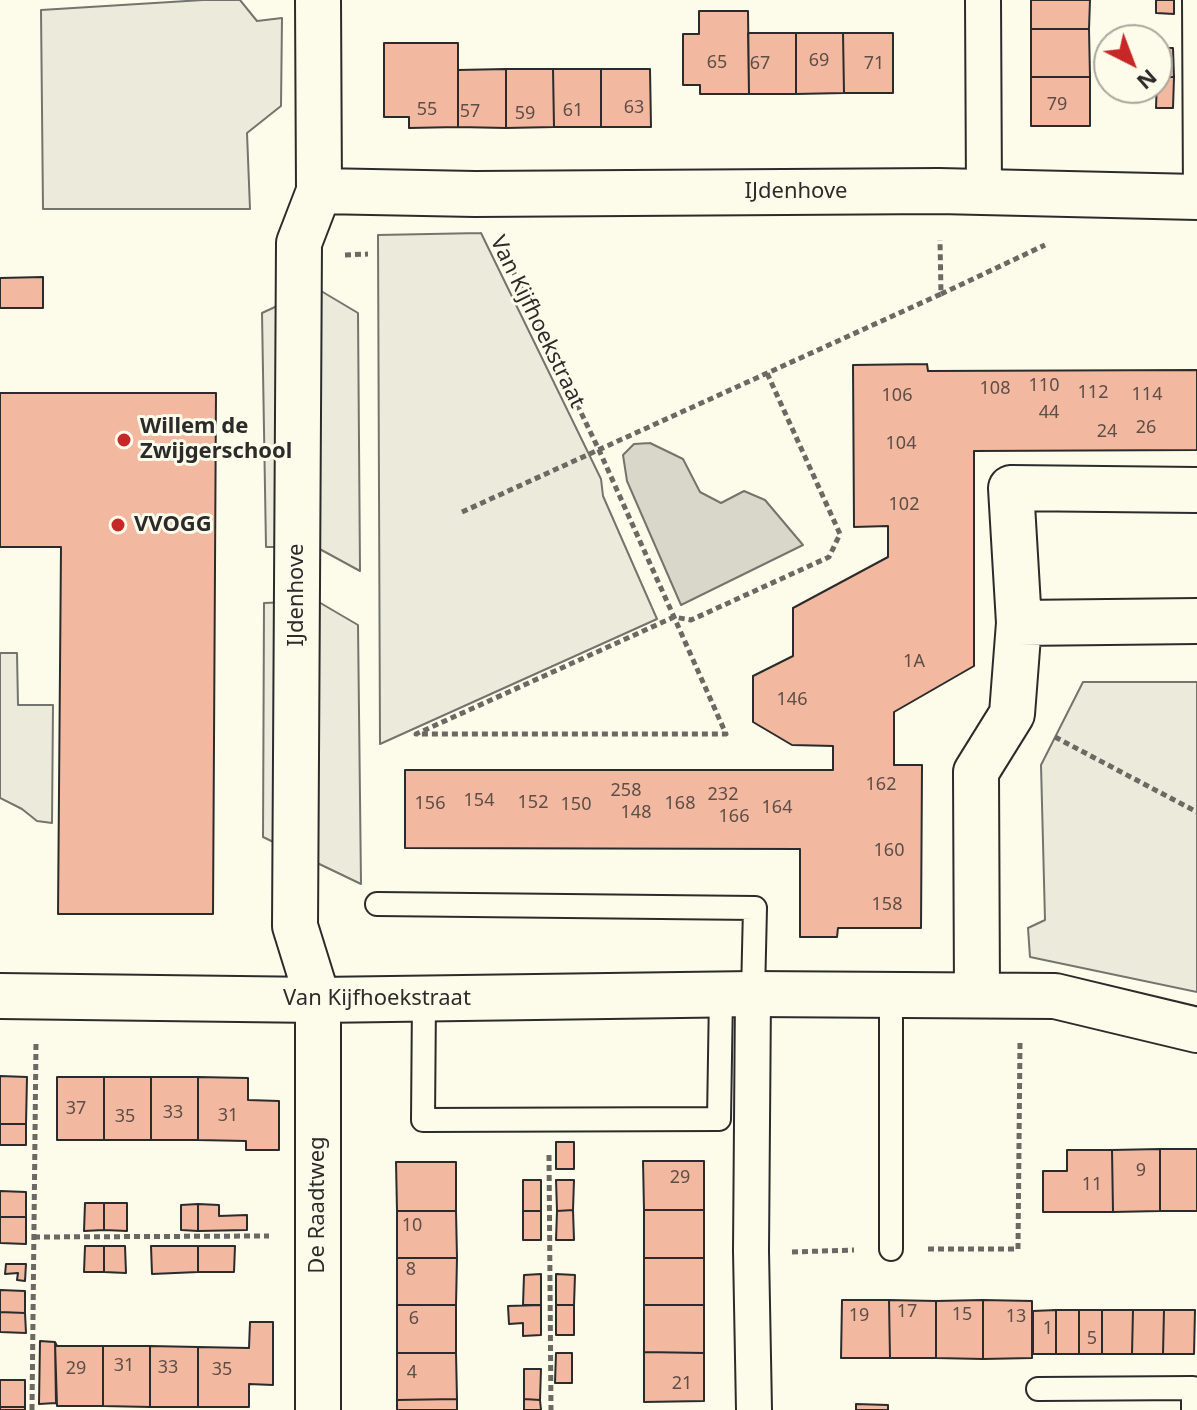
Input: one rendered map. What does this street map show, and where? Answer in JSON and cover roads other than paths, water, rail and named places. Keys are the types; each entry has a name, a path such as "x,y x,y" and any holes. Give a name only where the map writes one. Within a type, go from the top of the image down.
{"street":[{"name":"IJdenhove","path":"318,0 319,191 299,243 295,926 318,1000"},
{"path":"983,0 984,192"},
{"name":"IJdenhove","path":"319,191 475,194 939,191 1196,197"},
{"path":"977,994 976,772 1012,714 1019,623 1011,488 1197,490"},
{"path":"1019,623 1197,621"},
{"path":"737,994 751,1251 754,1410"},
{"name":"Van Kijfhoekstraat","path":"18,996 318,1000 737,994 1055,996 1197,1030"},
{"name":"De Raadtweg","path":"318,1000 318,1410"}],"lane":[{"path":"1194,0 1196,197"},
{"path":"377,904 755,908 737,994 719,1119 423,1120 424,999"},
{"path":"891,995 891,1249"},
{"path":"1038,1389 1193,1388 1193,1410"}],"place":[{"name":"Willem de Zwijgerschool","path":"124,440"},
{"name":"VVOGG","path":"118,525"}]}
